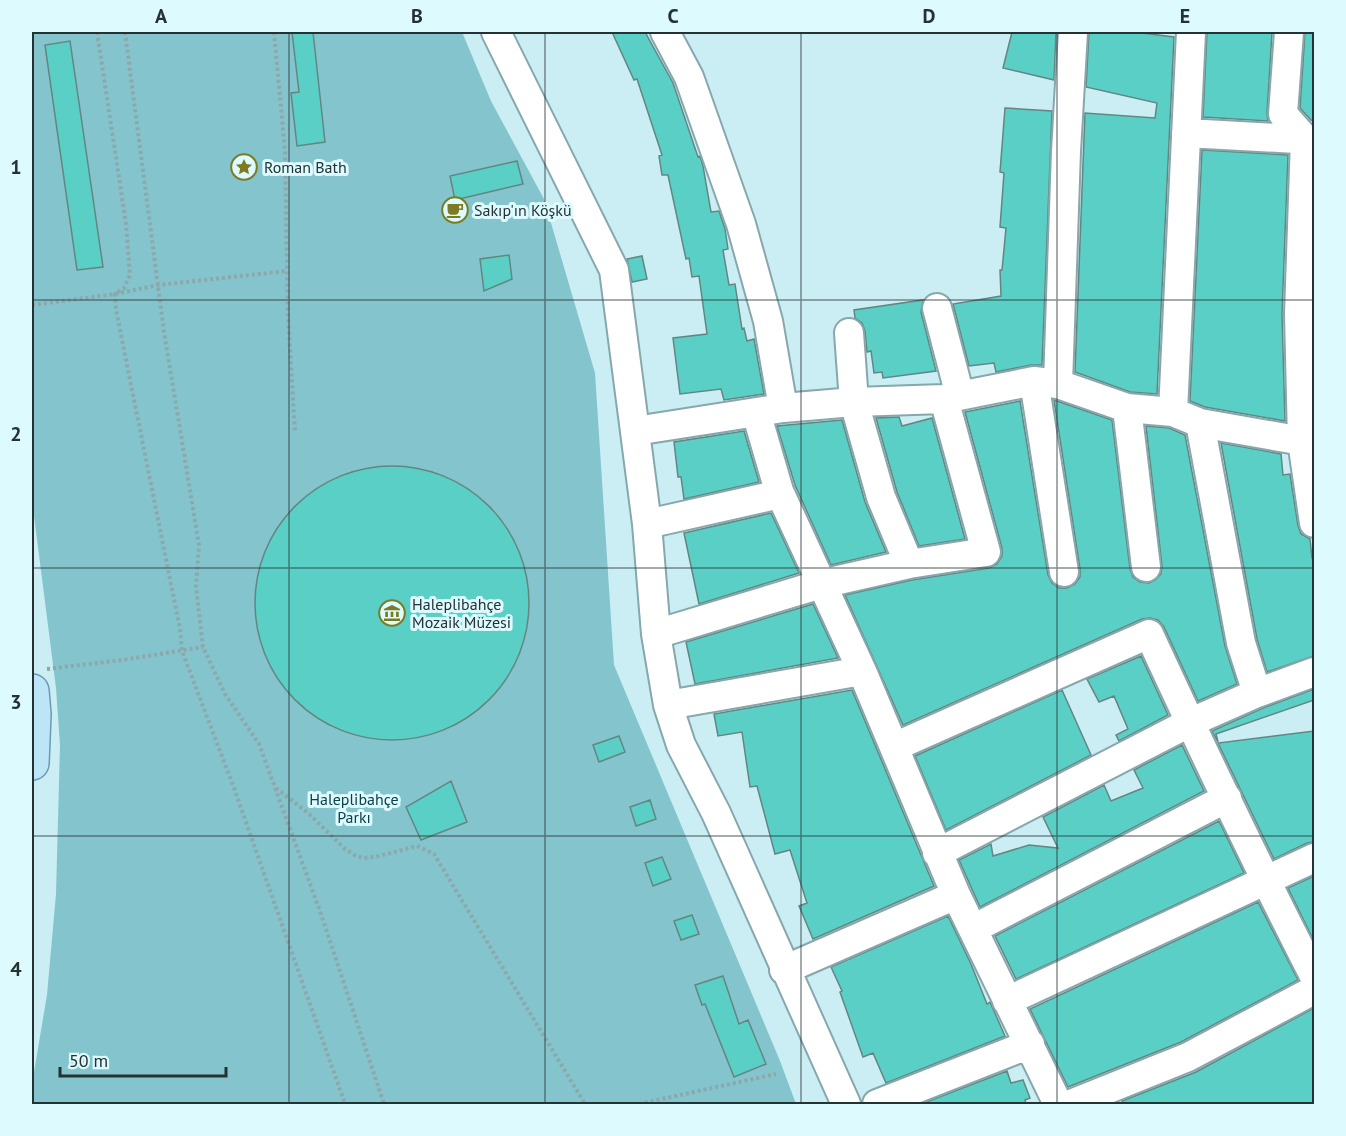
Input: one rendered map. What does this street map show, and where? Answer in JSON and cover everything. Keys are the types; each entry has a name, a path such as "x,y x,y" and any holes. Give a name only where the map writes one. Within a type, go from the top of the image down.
{"main road":[{"path":"32,763 35,681"}],"street":[{"path":"496,32 614,270 647,524 656,634 668,705 681,745 716,813 784,970 846,1104"},
{"path":"664,32 689,77 741,224 768,321 769,410 780,494 862,671 956,895 1058,1104"},
{"path":"1064,572 1046,383 1066,151 1073,32"},
{"path":"1173,412 1191,32"},
{"path":"1289,32 1283,114 1310,140 1299,314 1314,524"},
{"path":"1186,133 1310,140"},
{"path":"656,634 821,584 909,564 986,552 952,398 937,309"},
{"path":"849,333 854,402 881,497 909,564"},
{"path":"635,431 769,410 854,402 952,398 1046,383 1127,408 1173,412 1200,423 1308,442"},
{"path":"1127,408 1146,567"},
{"path":"1200,423 1241,643 1257,693"},
{"path":"647,524 780,494"},
{"path":"894,747 1149,634 1189,723 1314,976"},
{"path":"668,705 862,671"},
{"path":"937,853 1189,723 1257,693 1314,672"},
{"path":"973,929 1227,798"},
{"path":"1007,1001 1314,858"},
{"path":"784,970 956,895"},
{"path":"1071,1104 1188,1057 1314,990"},
{"path":"877,1104 1030,1044"}],"path":[{"path":"97,32 126,224 130,275 124,288 115,294"},
{"path":"125,32 158,285 199,545 196,587 202,646 225,694 259,744 321,914 384,1104"},
{"path":"274,32 285,151 287,271 295,432"},
{"path":"32,305 115,294 158,285 287,271"},
{"path":"115,294 118,322 180,630 182,651 234,788 345,1104"},
{"path":"35,681 202,646"},
{"path":"276,788 356,856 364,858 379,856 417,846 434,854 585,1104"},
{"path":"639,1104 776,1074"}],"green space":[{"name":"Haleplibahçe Parkı","path":"32,32 462,32 491,101 544,199 595,373 614,665 796,1104 32,1104 32,1084 47,995 56,894 60,745 56,688 32,500"}],"building":[{"path":"292,32 313,32 325,142 297,146 291,93 299,92"},
{"path":"612,32 645,32 673,83 703,166 711,212 719,211 725,229 728,249 723,250 729,285 735,284 742,329 744,328 747,341 754,339 764,394 724,400 721,389 680,394 673,338 707,334 699,276 692,277 689,258 686,259 668,175 662,175 659,156 662,155 637,79 634,80"},
{"path":"1012,32 1056,32 1054,80 1003,68"},
{"path":"1089,32 1134,32 1174,37 1157,394 1130,392 1075,372 1085,113 1155,118 1157,103 1086,87"},
{"path":"1207,32 1272,33 1268,121 1203,117"},
{"path":"1305,32 1314,32 1314,121 1300,108"},
{"path":"70,41 103,267 77,270 45,45"},
{"path":"1005,108 1052,111 1042,365 996,372 994,363 969,366 953,304 1001,296 1000,270 1002,270 1006,228 1000,227 1004,173 1000,172"},
{"path":"1202,150 1288,155 1282,314 1285,421 1205,407 1190,401"},
{"path":"517,161 523,184 455,200 450,176"},
{"path":"509,255 512,279 484,291 480,259"},
{"path":"642,256 647,279 632,282 627,259"},
{"path":"923,300 921,312 936,371 883,378 882,372 874,373 871,351 867,352 865,331 862,323 855,318 854,310"},
{"path":"1054,400 1112,420 1130,569 1133,577 1140,582 1149,583 1155,580 1161,574 1162,566 1146,426 1169,428 1185,435 1225,646 1237,684 1198,701 1164,627 1158,620 1150,618 1142,619 903,725 845,595 912,580 989,568 997,564 1002,556 1002,548 965,412 1020,401 1048,575 1052,583 1059,588 1067,588 1075,584 1080,577 1080,569"},
{"path":"899,417 902,426 932,418 965,539 919,546 897,492 876,418"},
{"path":"842,420 865,502 886,552 831,565 795,485 777,426"},
{"path":"744,431 759,482 684,499 681,477 678,477 674,442"},
{"path":"1221,443 1281,454 1283,475 1290,474 1298,526 1301,534 1310,539 1312,558 1314,557 1314,656 1267,672 1257,639"},
{"name":"Haleplibahçe Mozaik Müzesi","path":"392,466 432,472 468,489 489,506 506,527 523,563 529,603 523,643 506,679 489,700 468,717 432,734 392,740 352,734 316,717 295,700 278,679 261,643 255,603 261,563 278,527 295,506 316,489 352,472"},
{"path":"771,513 799,573 699,604 684,533"},
{"path":"813,604 838,658 695,684 686,642"},
{"path":"1141,656 1168,715 1119,741 1116,735 1128,729 1114,696 1099,702 1087,679"},
{"path":"1314,689 1314,700 1216,734 1218,742 1212,731 1263,708"},
{"path":"852,690 934,886 813,939 799,906 807,903 790,850 775,854 757,786 750,787 742,732 718,736 714,714"},
{"path":"1062,690 1091,755 946,830 915,756"},
{"path":"1314,731 1314,842 1307,843 1274,859 1218,743"},
{"path":"619,736 625,752 599,762 593,745"},
{"path":"1182,745 1204,791 980,907 959,860 991,844 993,856 1029,845 1058,848 1043,817 1104,785 1111,801 1143,788 1134,770"},
{"path":"451,781 467,822 421,840 406,807"},
{"path":"650,800 656,819 636,826 630,807"},
{"path":"1219,821 1244,873 1016,979 995,936"},
{"path":"662,857 671,879 653,886 645,863"},
{"path":"1314,876 1314,941 1288,888"},
{"path":"1258,902 1298,980 1181,1042 1068,1087 1030,1009"},
{"path":"692,915 699,934 681,940 674,921"},
{"path":"948,916 987,1004 990,1002 1005,1036 886,1083 873,1053 863,1057 840,992 842,991 831,967"},
{"path":"723,976 739,1024 748,1020 766,1064 734,1077 695,985"},
{"path":"1314,1008 1314,1104 1124,1104 1122,1101 1196,1072"},
{"path":"1007,1071 1011,1083 1023,1080 1030,1098 1025,1100 1026,1104 921,1104"}],"place":[{"name":"Roman Bath","path":"244,167"},
{"name":"Sakıp'ın Köşkü","path":"455,210"},
{"name":"Haleplibahçe Mozaik Müzesi","path":"392,613"}]}
